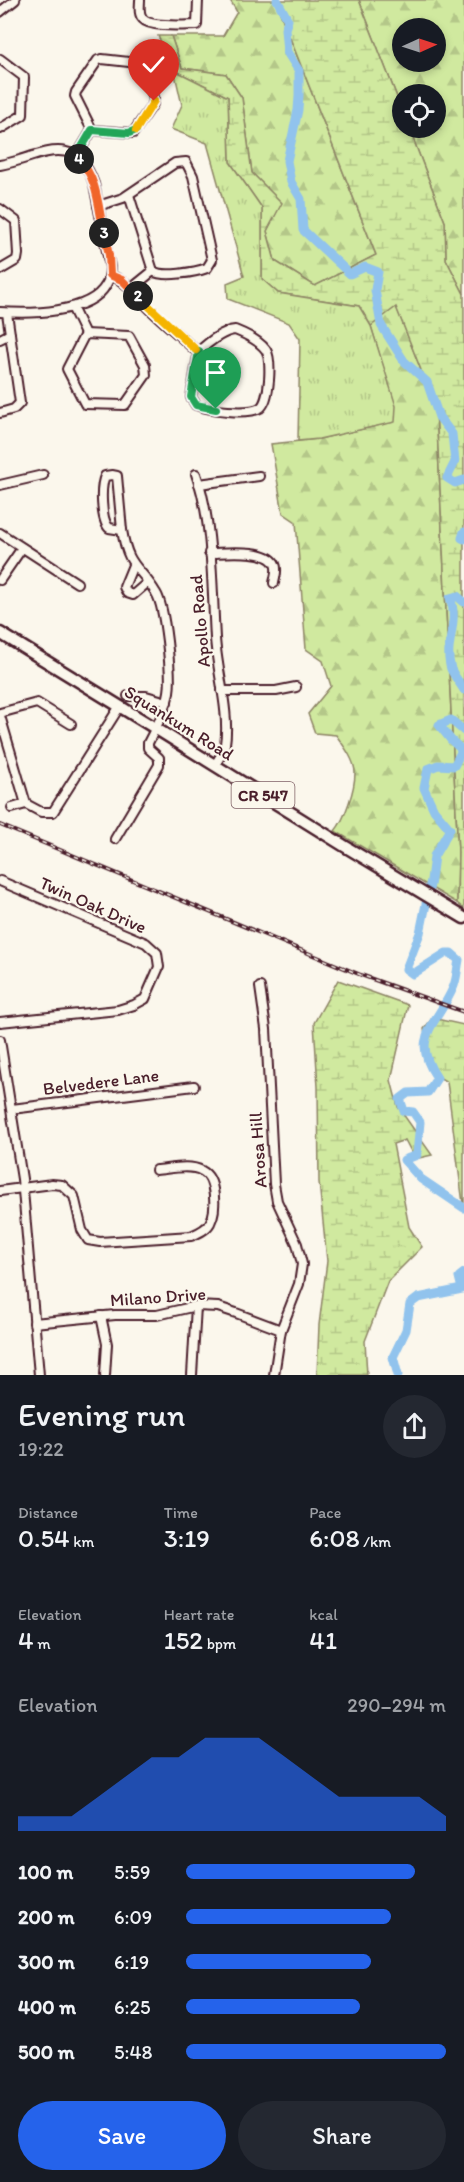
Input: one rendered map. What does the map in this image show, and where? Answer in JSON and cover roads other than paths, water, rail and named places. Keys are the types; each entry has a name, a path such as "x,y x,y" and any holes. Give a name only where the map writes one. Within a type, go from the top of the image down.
{"main road":[{"name":"Squankum Road","path":"0,633 464,918"}],"street":[{"path":"0,12 15,0"},
{"path":"140,0 139,12 143,20 153,24 197,25 198,0"},
{"path":"0,59 22,75 24,82 23,115 0,129"},
{"path":"98,60 138,63 154,97 153,104 137,128 129,133 92,130 75,96 76,92 98,60"},
{"path":"76,157 92,130"},
{"path":"0,165 57,150 76,157 83,163 92,177 109,255 110,275 100,292 72,307 38,313 4,313 10,333 20,404 14,409 0,413"},
{"path":"98,206 129,195 179,162 189,165 211,253 210,264 207,268 192,272 161,274 153,271"},
{"path":"129,195 153,271"},
{"path":"0,209 16,221 18,254 13,264 0,270"},
{"path":"132,288 153,271"},
{"path":"110,275 122,280 132,288 148,307 199,351"},
{"path":"72,307 85,334"},
{"path":"235,330 263,347 268,353 269,372 267,394 262,406 255,410 243,411 196,405 191,397 199,351 228,331 235,330"},
{"path":"0,339 10,333"},
{"path":"85,334 127,335 133,340 146,371 125,405 85,404 67,369 85,334"},
{"name":"Apollo Road","path":"196,474 215,603 215,639 222,691 225,743 215,765"},
{"path":"0,485 43,476"},
{"path":"115,839 159,765 159,758 148,746 167,702 170,678 162,606 157,594 128,559 122,530 117,476 105,476 101,488 105,523 109,528 122,530"},
{"path":"199,484 259,476"},
{"path":"0,534 77,583"},
{"path":"0,580 22,548"},
{"path":"209,553 250,553 269,558 275,564 274,583"},
{"path":"133,565 124,587 127,593 136,594 148,582"},
{"path":"222,691 276,691 296,687"},
{"path":"128,696 146,696 167,702"},
{"path":"26,804 0,714 37,703 71,724"},
{"path":"12,808 26,804 41,812 53,812 120,706"},
{"name":"Twin Oak Drive","path":"0,881 146,943 157,953 159,967 145,999 134,1005 118,1010 0,1022"},
{"name":"Arosa Hill","path":"260,987 266,1029 277,1201 297,1244 302,1264 299,1284 281,1330 274,1375"},
{"path":"0,1040 23,1188 39,1375"},
{"name":"Belvedere Lane","path":"12,1109 194,1086"},
{"path":"0,1191 62,1185 74,1196 82,1230 88,1240 100,1242 191,1236 202,1231 210,1222 214,1207 212,1182 205,1171 194,1167 156,1170"},
{"path":"192,1375 196,1306"},
{"name":"Milano Drive","path":"34,1323 101,1316 157,1315 196,1306 227,1310 281,1330"},
{"path":"101,1316 107,1344 105,1375"}],"waterway":[{"path":"277,0 288,20 285,29 287,52 299,71 298,110 287,161 291,182 301,199 303,230 350,274 365,267 378,272 375,290 381,325 404,361 427,382 439,417 452,434 455,462 447,478 455,483 464,480"},
{"path":"464,532 462,538 464,539"},
{"path":"464,602 457,596 450,598 453,607 453,625 449,651 451,669 464,690"},
{"path":"464,731 451,720 439,725 462,750 454,766 438,765 428,769 424,788 434,810 450,829 434,856 420,933 406,969 413,974 446,953 451,953 459,960 456,978 447,1001 428,1032 426,1041 425,1052 437,1078 428,1092 408,1093 400,1099 404,1111 413,1112 420,1122 417,1155 404,1160 421,1179 464,1208"},
{"path":"398,1375 393,1357 406,1330 410,1304 418,1298 462,1289 459,1277 464,1273"}],"railway":[{"path":"0,825 361,975 464,1012"}]}
